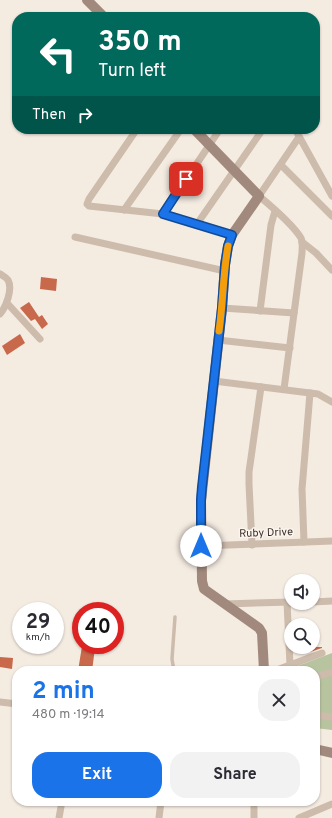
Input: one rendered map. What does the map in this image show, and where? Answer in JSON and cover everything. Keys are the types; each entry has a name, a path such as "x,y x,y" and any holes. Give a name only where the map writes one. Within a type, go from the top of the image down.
{"street":[{"path":"90,2 99,12"},
{"path":"134,134 87,202 89,206 163,214 232,235"},
{"path":"124,210 177,134"},
{"path":"199,134 295,230 302,242 302,253 284,389"},
{"path":"163,214 217,134"},
{"path":"197,224 259,134"},
{"path":"298,134 332,196"},
{"path":"264,666 262,633 259,628 207,591 203,585 201,500 228,246 232,235 300,138"},
{"path":"281,165 332,216"},
{"path":"260,311 271,225 275,211"},
{"path":"75,237 225,271"},
{"path":"302,242 332,270"},
{"path":"0,274 9,282 9,294 0,314"},
{"path":"6,303 40,339"},
{"path":"222,308 294,313"},
{"path":"218,340 290,348"},
{"path":"214,381 310,392 318,394 332,402"},
{"path":"252,545 249,472 261,387"},
{"path":"304,542 302,489 310,392"},
{"name":"Ruby Drive","path":"201,546 332,541"},
{"path":"320,602 332,601"},
{"path":"225,604 284,602"},
{"path":"289,610 290,665 322,653"},
{"path":"320,676 332,672"},
{"path":"0,702 12,703"},
{"path":"320,716 332,717"},
{"path":"320,750 332,752"},
{"path":"299,818 332,804"},
{"path":"59,818 61,806"},
{"path":"159,818 160,806"},
{"path":"254,806 254,818"}],"lane":[{"path":"173,666 172,659 175,617"}],"green space":[{"path":"332,653 332,730 320,729 320,666 297,666"}],"building":[{"path":"41,277 57,279 56,291 40,289"},
{"path":"29,302 39,317 42,315 48,324 42,329 35,319 31,321 20,308"},
{"path":"20,334 25,343 7,355 2,346"},
{"path":"81,654 94,654 93,666 79,666"},
{"path":"0,657 13,658 12,669 0,667"}],"slow traffic":[{"path":"219,331 228,246"}],"route":[{"path":"186,179 163,214 232,235 228,246 225,265 206,466 202,487 201,546"}]}
